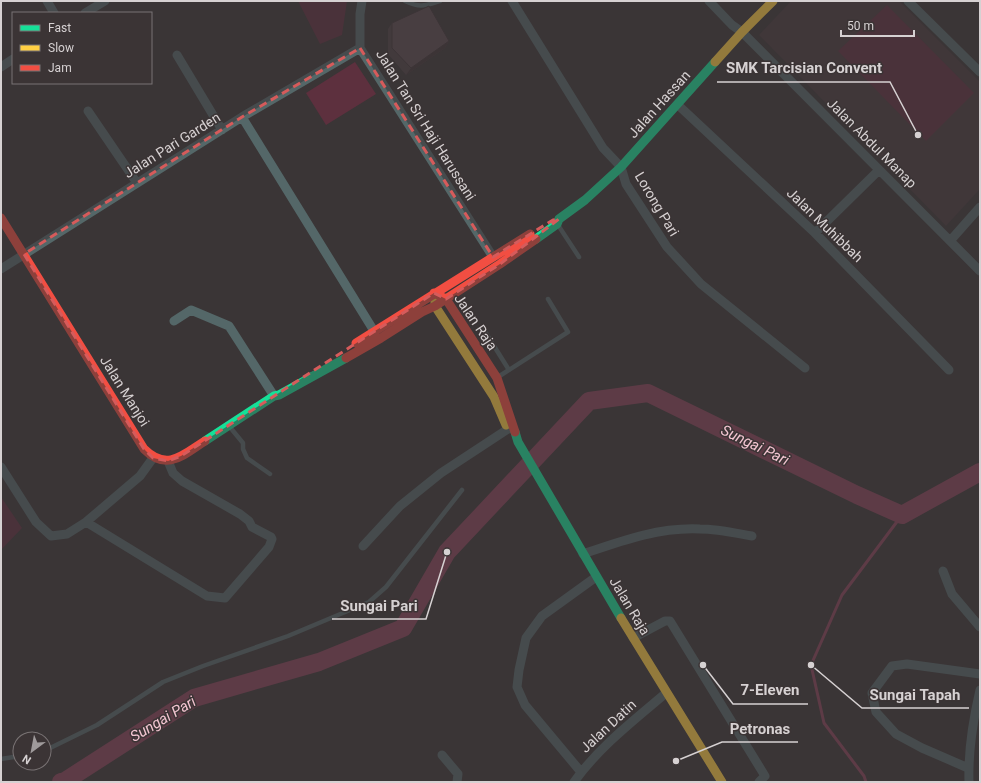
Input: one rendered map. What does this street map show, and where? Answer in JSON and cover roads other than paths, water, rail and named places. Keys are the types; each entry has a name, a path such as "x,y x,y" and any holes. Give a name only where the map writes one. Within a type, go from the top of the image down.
{"street":[{"path":"47,1 53,12"},
{"path":"87,12 105,1"},
{"name":"Jalan Tan Sri Haji Harussani","path":"362,1 360,14 360,48 493,257"},
{"name":"Lorong Pari","path":"512,1 603,148 621,166 626,184 667,247 701,284 805,368"},
{"name":"Jalan Abdul Manap","path":"709,1 732,25 742,32 980,271"},
{"name":"Jalan Hassan","path":"446,299 500,264 586,200 621,166 678,105 742,32 773,1"},
{"path":"908,1 979,68"},
{"name":"Jalan Pari Garden","path":"1,269 242,117 360,48"},
{"path":"177,55 222,130"},
{"path":"1,67 12,60"},
{"name":"Jalan Muhibbah","path":"678,105 815,233 950,370"},
{"path":"88,111 137,183"},
{"path":"242,117 374,331"},
{"path":"815,233 879,170"},
{"path":"950,241 980,206"},
{"name":"Jalan Manjoi","path":"1,218 144,449 153,458"},
{"name":"Jalan Hassan","path":"434,293 553,220 558,222"},
{"path":"493,257 500,264"},
{"path":"274,396 277,391 434,293"},
{"name":"Jalan Raja","path":"434,293 446,299 497,378 518,442 596,577 722,782"},
{"name":"Jalan Raja","path":"434,293 435,306 494,397 511,437 518,442"},
{"path":"1,467 36,522 50,536 67,534 86,522 140,476 153,458 168,461 181,456 274,396 280,395 381,338 422,312 446,299"},
{"path":"174,320 191,310 229,326 274,396"},
{"path":"363,546 400,506 441,473 508,429"},
{"path":"86,522 207,596 225,598 269,547 272,539 271,537 252,527 249,521 240,514 182,481 173,473 168,461"},
{"path":"583,554 631,537 682,529 716,530 752,536"},
{"path":"942,571 952,594 980,627"},
{"path":"581,772 525,705 517,687 526,638 542,616 596,577"},
{"path":"633,638 665,621 670,621 762,779"},
{"path":"968,768 922,748 896,734 876,712 872,693 892,666 907,664 980,674"},
{"path":"969,782 968,768 974,715 980,690"},
{"name":"Jalan Datin","path":"574,782 609,741 666,693"},
{"path":"442,755 458,774 457,782"}],"lane":[{"path":"404,1 414,5 424,6 440,1"},
{"path":"558,222 580,257"},
{"path":"497,378 568,332 548,299"},
{"path":"484,330 509,370"},
{"path":"229,426 243,444 243,449 247,458 270,474"},
{"path":"52,747 97,725 163,682 203,666 288,636 369,602 386,587 462,490"},
{"path":"1,759 12,757"},
{"path":"714,782 716,772"}],"waterway":[{"name":"Sungai Pari","path":"61,782 65,781 194,698 319,662 403,628 447,552 589,401 648,393 857,495 902,515 980,472"},
{"path":"866,782 864,776 824,723 811,665 842,595 902,515"}],"place":[{"name":"SMK Tarcisian Convent","path":"918,135"},
{"name":"Sungai Pari","path":"447,552"},
{"name":"7-Eleven","path":"703,665"},
{"name":"Sungai Tapah","path":"811,665"},
{"name":"Petronas","path":"676,761"}]}
